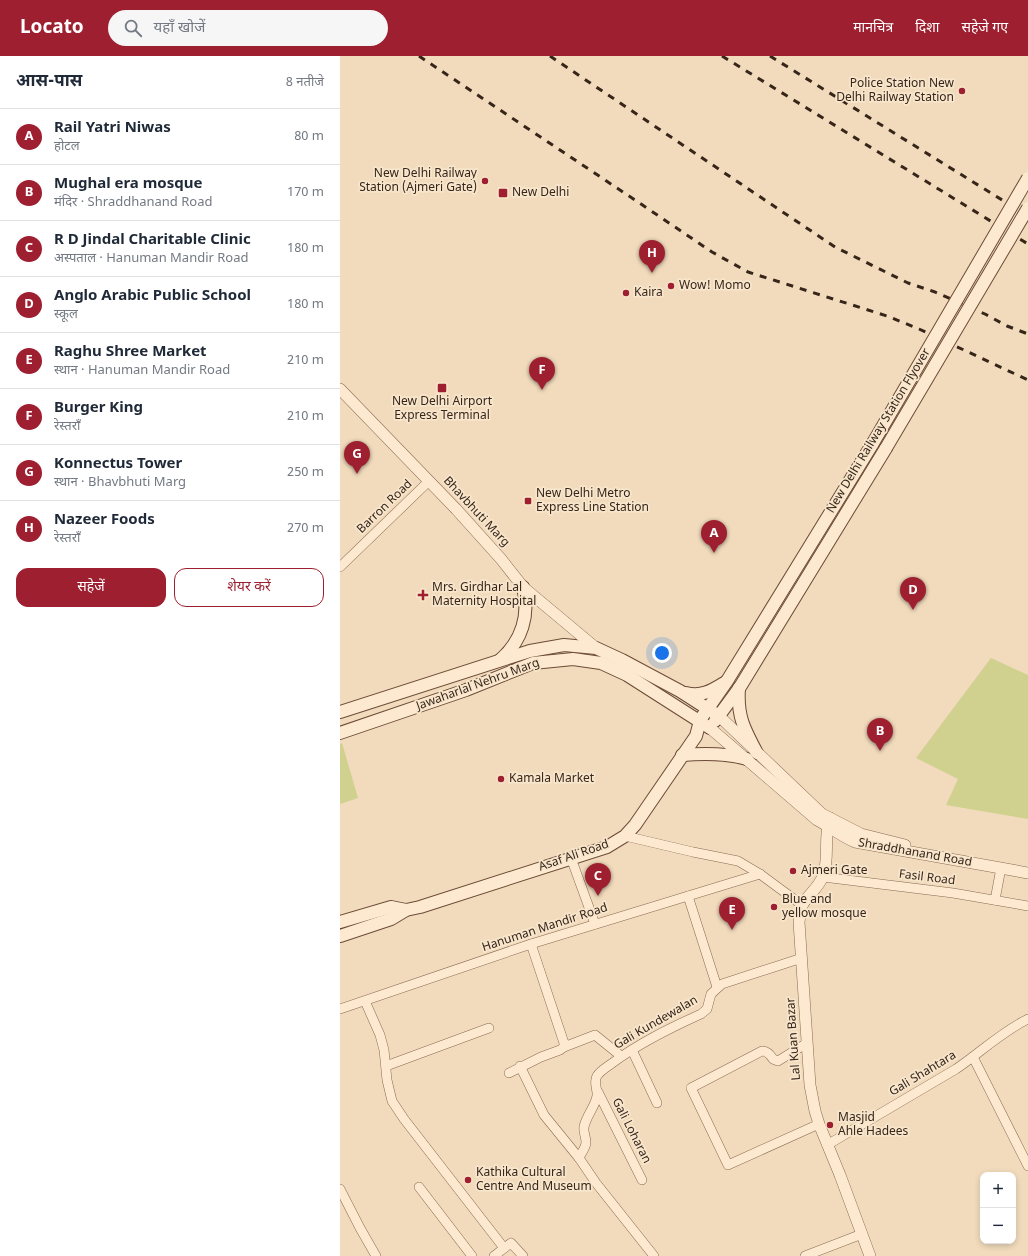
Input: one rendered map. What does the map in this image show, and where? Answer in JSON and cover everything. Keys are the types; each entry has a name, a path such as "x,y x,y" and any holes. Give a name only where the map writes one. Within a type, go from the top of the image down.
{"main road":[{"name":"New Delhi Railway Station Flyover","path":"696,736 700,721 727,681 873,443 1028,178"},
{"name":"New Delhi Railway Station Flyover","path":"710,728 740,687 886,448 1028,208"},
{"path":"497,662 507,653 521,632 525,620 526,607 523,587"},
{"name":"Jawaharlal Nehru Marg","path":"340,712 530,651 556,645 596,648 680,691 719,716"},
{"name":"Jawaharlal Nehru Marg","path":"340,733 466,690 533,663 573,659 601,663 621,672 700,721"},
{"path":"680,691 694,695 703,694 727,681"},
{"path":"682,755 720,754 752,756 739,713 738,701 740,687"},
{"name":"Shraddhanand Road","path":"700,721 710,728"},
{"path":"696,736 710,728"},
{"name":"Asaf Ali Road","path":"340,936 391,919 406,910 420,907 607,847 625,836 635,825 696,736"},
{"name":"Asaf Ali Road","path":"340,922 391,907 406,910"}],"street":[{"name":"Bhavbhuti Marg","path":"340,389 429,481 501,559 523,587 596,648"},
{"name":"Barron Road","path":"340,567 429,481"},
{"name":"Shraddhanand Road","path":"719,716 752,756 817,820 829,822 861,834 907,845 1028,865"},
{"name":"Shraddhanand Road","path":"710,728 752,756"},
{"name":"Shraddhanand Road","path":"829,822 842,836 855,842 1028,873"},
{"path":"625,836 738,861 760,874 802,905 823,877 826,861 829,822"},
{"path":"571,858 594,924"},
{"path":"995,900 1001,868"},
{"name":"Hanuman Mandir Road","path":"340,1009 531,944 760,874"},
{"name":"Fasil Road","path":"823,877 953,893 1028,906"},
{"path":"688,896 717,987 722,984 802,958"},
{"name":"Lal Kuan Bazar","path":"802,905 799,922 810,1085 819,1124 840,1175 870,1256"},
{"path":"531,944 564,1043 564,1047"},
{"name":"Gali Kundewalan","path":"579,1158 585,1147 586,1141 584,1128 597,1099 598,1092 596,1076 621,1056 656,1035 701,1014 707,1009 711,994 717,987"},
{"path":"365,1001 380,1035 392,1101 404,1119 507,1246 522,1256"},
{"name":"Gali Shahtara","path":"827,1145 949,1073 973,1057 999,1036 1028,1019"},
{"path":"386,1066 489,1028"},
{"path":"509,1073 520,1066 595,1035 621,1056"},
{"path":"807,1043 778,1061 772,1059 768,1052 762,1051 691,1088 728,1165 819,1124"},
{"path":"632,1050 656,1103"},
{"path":"973,1057 1028,1166"},
{"path":"520,1066 544,1115 654,1256"},
{"name":"Gali Loharan","path":"598,1092 642,1180"},
{"path":"418,1187 472,1256"},
{"path":"340,1189 376,1256"},
{"path":"805,1256 862,1234"},
{"path":"494,1256 507,1246"}],"green space":[{"path":"991,658 1028,675 1028,819 946,805 958,779 916,758"},
{"path":"342,743 358,798 340,804 340,744"}],"railway":[{"path":"419,56 712,252 748,272 887,316 919,329 1028,380"},
{"path":"550,56 835,247 908,283 935,292 985,314 1007,326 1028,334"},
{"path":"722,56 1028,244"},
{"path":"770,56 1028,216"}],"place":[{"name":"Police Station New Delhi Railway Station","path":"962,91"},
{"name":"New Delhi Railway Station (Ajmeri Gate)","path":"485,181"},
{"name":"New Delhi","path":"503,193"},
{"name":"Nazeer Foods","path":"652,273"},
{"name":"Wow! Momo","path":"671,286"},
{"name":"Kaira","path":"626,293"},
{"name":"New Delhi Airport Express Terminal","path":"442,388"},
{"name":"Burger King","path":"542,390"},
{"name":"Konnectus Tower","path":"357,474"},
{"name":"New Delhi Metro Express Line Station","path":"528,501"},
{"name":"Rail Yatri Niwas","path":"714,553"},
{"name":"Mrs. Girdhar Lal Maternity Hospital","path":"423,595"},
{"name":"Anglo Arabic Public School","path":"913,610"},
{"name":"Mughal era mosque","path":"880,751"},
{"name":"Kamala Market","path":"501,779"},
{"name":"Ajmeri Gate","path":"793,871"},
{"name":"R D Jindal Charitable Clinic","path":"598,896"},
{"name":"Blue and yellow mosque","path":"774,907"},
{"name":"Raghu Shree Market","path":"732,930"},
{"name":"Masjid Ahle Hadees","path":"830,1125"},
{"name":"Kathika Cultural Centre And Museum","path":"468,1180"}]}
